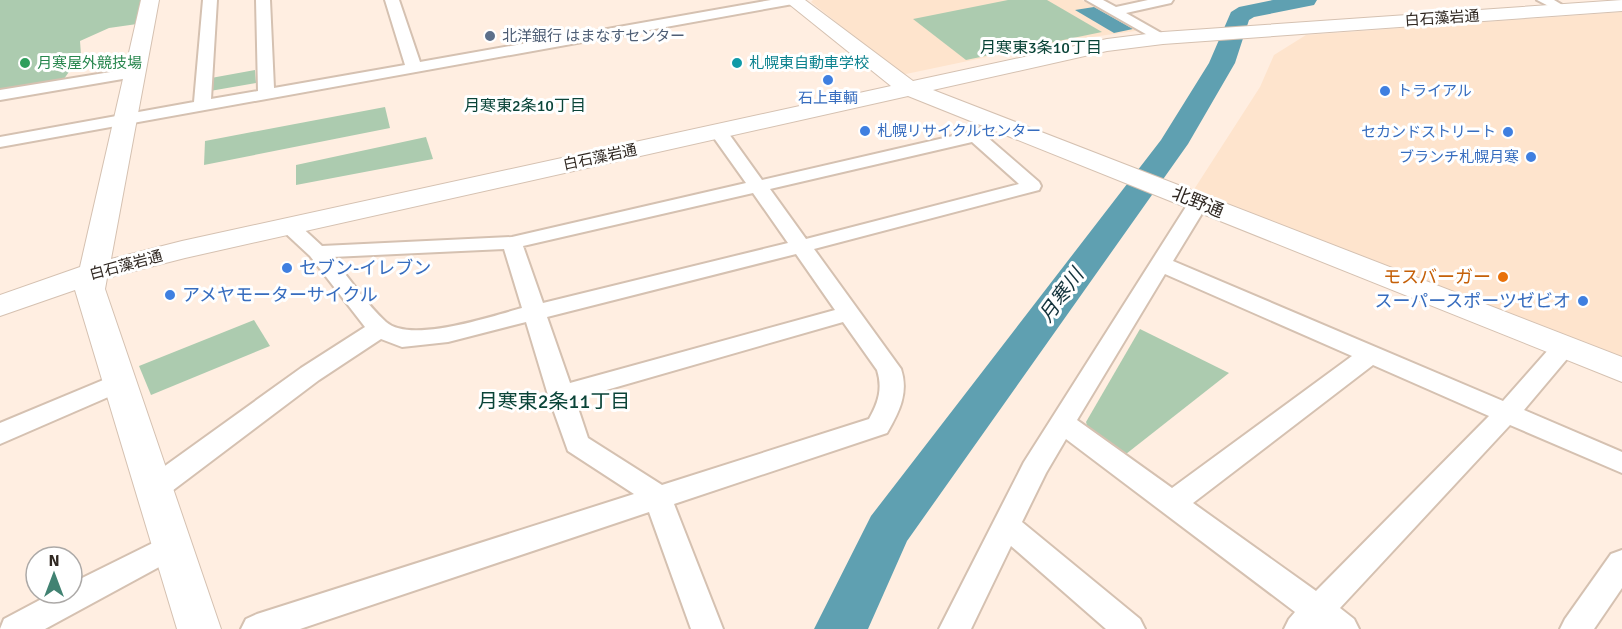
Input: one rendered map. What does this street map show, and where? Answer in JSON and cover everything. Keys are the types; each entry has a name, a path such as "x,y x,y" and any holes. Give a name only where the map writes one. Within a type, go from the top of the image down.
{"street":[{"path":"150,0 90,289 199,629"},
{"path":"202,107 210,0"},
{"path":"392,0 414,68"},
{"path":"0,141 202,107 793,0"},
{"name":"北野通","path":"793,0 891,77 908,87 1622,370"},
{"path":"1094,0 1163,38"},
{"path":"1115,11 1166,0"},
{"path":"1544,0 1562,9"},
{"path":"266,1 266,95"},
{"name":"白石藻岩通","path":"0,306 92,273 289,226 1053,55 1163,38 1206,34 1622,5"},
{"path":"0,95 135,73"},
{"path":"317,252 513,243 976,136 1000,124"},
{"path":"257,629 878,426 890,403 894,382 889,369 718,131"},
{"path":"289,226 317,252 380,329 402,339 436,335 802,246 1032,186 976,136"},
{"path":"955,629 1034,469 1161,264 1190,198"},
{"path":"513,243 578,444 646,488 658,499 707,629"},
{"path":"1161,264 1622,463"},
{"path":"561,395 849,313"},
{"path":"154,489 310,374 380,329"},
{"path":"1308,620 1507,413 1564,347"},
{"path":"1173,503 1371,354"},
{"path":"0,434 120,382"},
{"path":"1063,423 1173,503 1308,620 1343,629"},
{"path":"1006,525 1129,629"},
{"path":"15,629 173,545"},
{"path":"1576,629 1622,563"}],"shaded area":[{"path":"813,0 1082,0 1136,29 1135,31 1064,41 906,74 900,73 811,2"},
{"path":"1622,12 1622,357 1193,191 1260,87 1274,55 1306,35"}],"green space":[{"path":"0,0 142,0 137,24 109,28 80,41 81,55 61,83 0,93"},
{"path":"1008,0 1047,0 1102,32 966,60 913,19"},
{"path":"255,70 256,83 210,91 211,78"},
{"path":"385,107 390,128 204,165 205,141"},
{"path":"426,137 433,159 296,185 296,165"},
{"path":"254,320 270,346 151,395 139,366"},
{"path":"1140,329 1229,373 1126,454 1088,429 1086,422"}],"water":[{"path":"1094,7 1133,29 1114,33 1075,10"}],"waterway":[{"name":"月寒川","path":"841,629 888,530 1173,144 1222,63 1239,17 1247,12 1306,0"}],"place":[{"name":"北洋銀行 はまなすセンター","path":"490,36"},
{"name":"月寒屋外競技場","path":"25,63"},
{"name":"札幌東自動車学校","path":"737,63"},
{"name":"石上車輌","path":"828,80"},
{"name":"トライアル","path":"1385,91"},
{"name":"札幌リサイクルセンター","path":"865,131"},
{"name":"セカンドストリート","path":"1508,132"},
{"name":"ブランチ札幌月寒","path":"1531,157"},
{"name":"セブン-イレブン","path":"287,268"},
{"name":"モスバーガー","path":"1503,277"},
{"name":"アメヤモーターサイクル","path":"170,295"},
{"name":"スーパースポーツゼビオ","path":"1583,301"}],"district":[{"name":"月寒東3条10丁目","path":"1041,47"},
{"name":"月寒東2条10丁目","path":"525,105"},
{"name":"月寒東2条11丁目","path":"554,401"}]}
